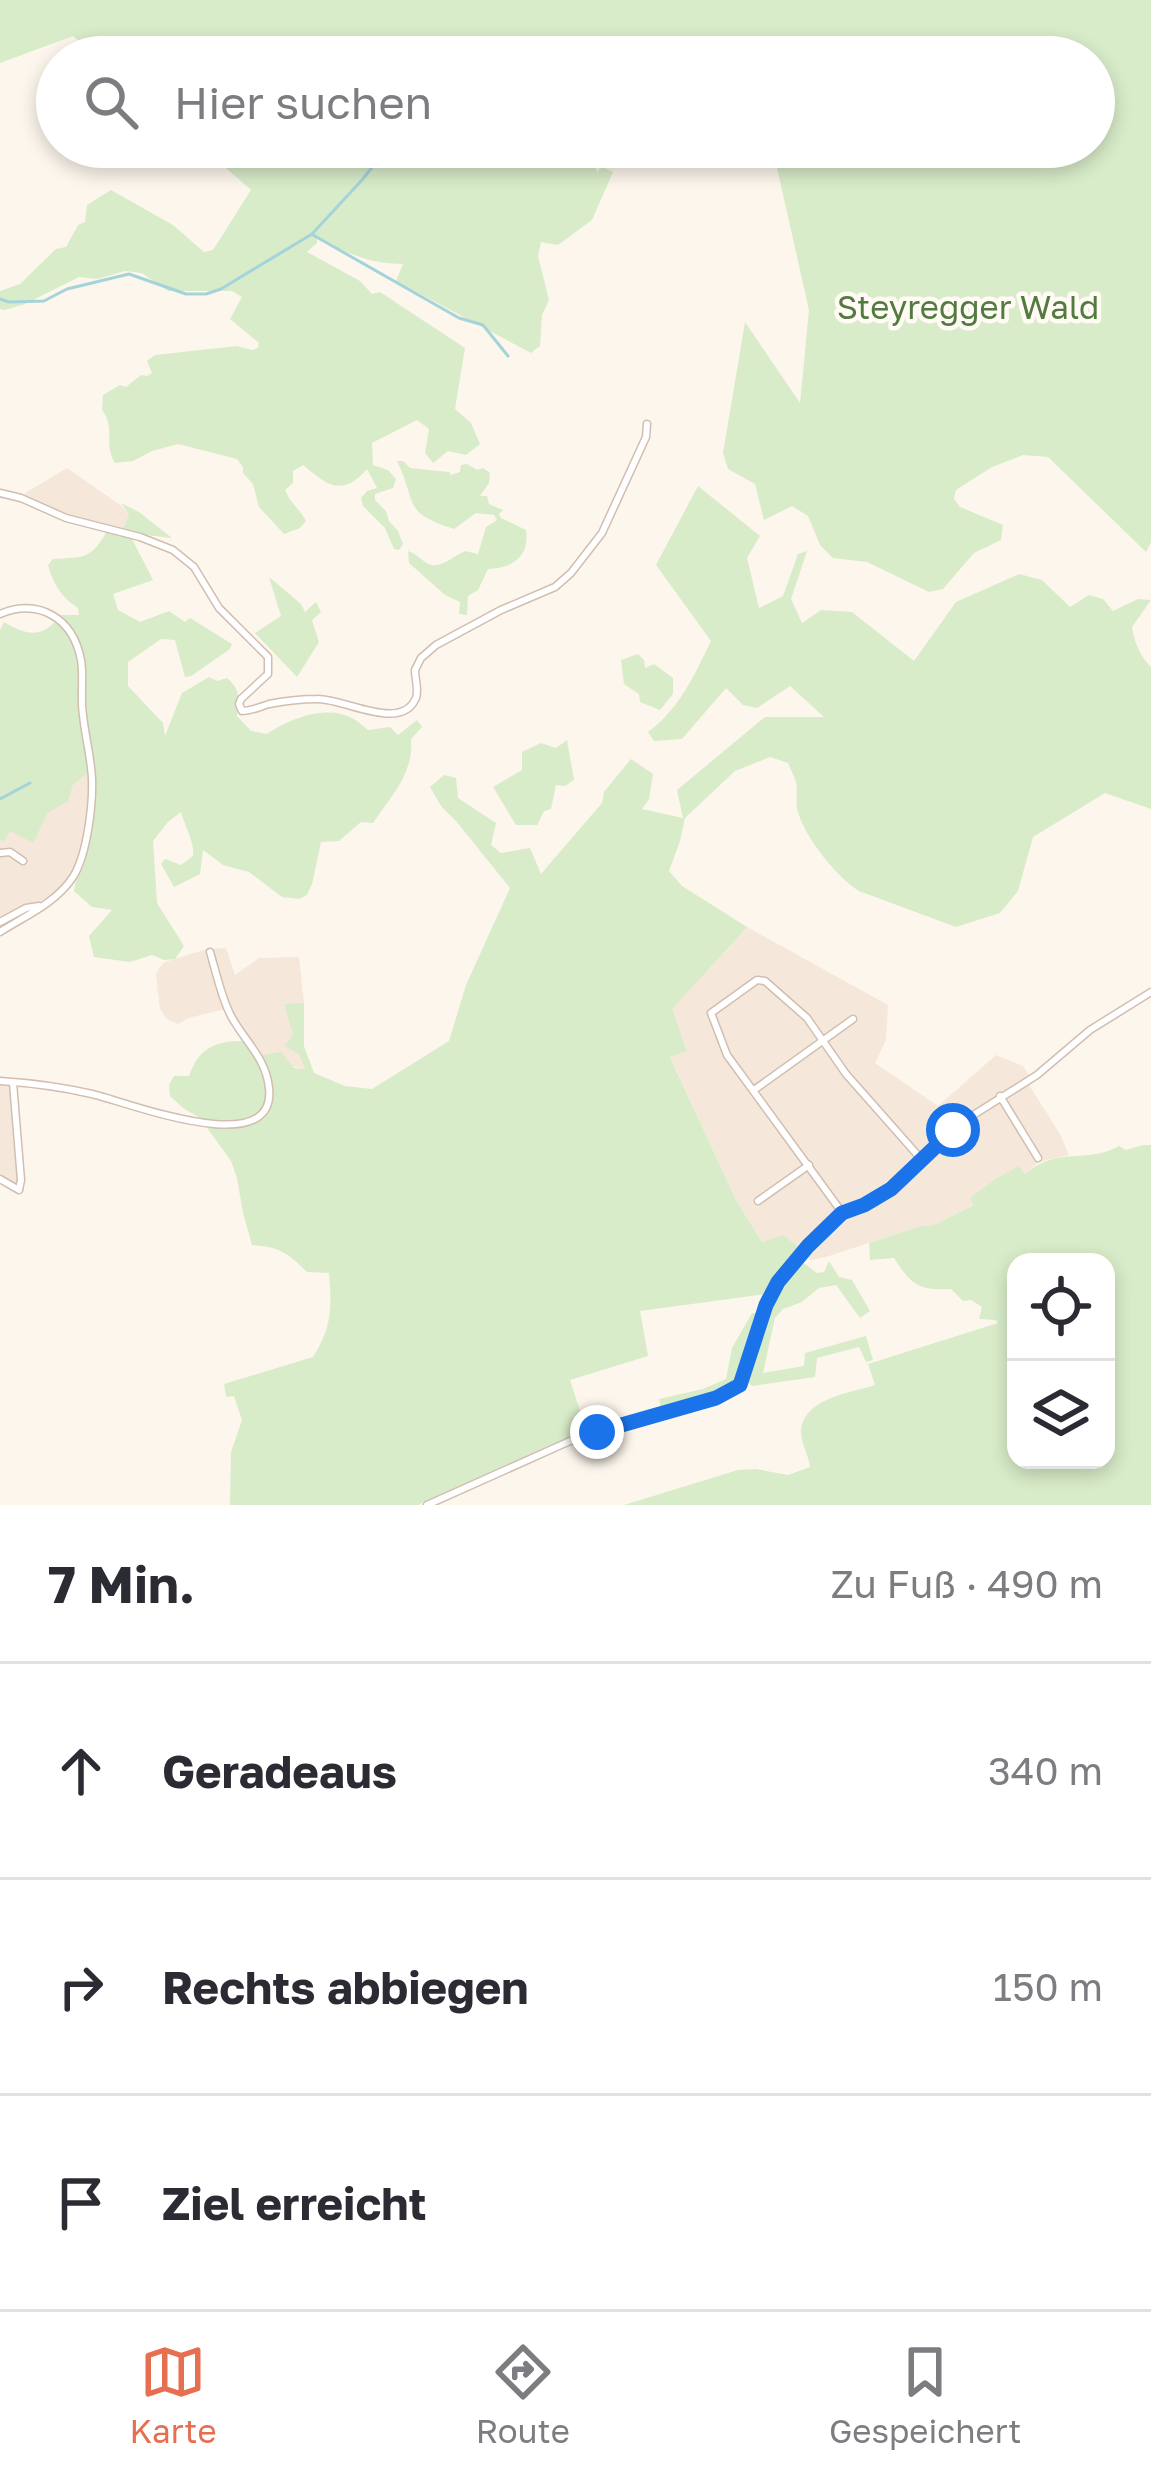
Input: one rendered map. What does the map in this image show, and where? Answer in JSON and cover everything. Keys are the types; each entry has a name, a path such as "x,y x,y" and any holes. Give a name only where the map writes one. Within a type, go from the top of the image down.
{"street":[{"path":"0,493 65,518 153,542 194,567 219,608 268,657 268,674 242,699 242,711 323,698 393,714 415,700 415,670 428,652 502,610 555,587 571,573 608,521 646,437 647,424"},
{"path":"0,614 21,607 51,613 68,628 81,662 80,699 92,781 84,848 70,881 42,907 0,932"},
{"path":"0,853 10,852 23,861"},
{"path":"0,922 26,908 42,907"},
{"path":"0,1081 87,1093 202,1123 242,1124 260,1117 269,1102 268,1079 230,1013 210,952"},
{"path":"842,1213 725,1053 711,1012 757,980 765,981 807,1018 846,1074 922,1160"},
{"path":"427,1505 570,1441 716,1398 740,1385 778,1282 821,1230 842,1213 891,1189 968,1118 1037,1075 1090,1030 1151,992"},
{"path":"754,1090 853,1019"},
{"path":"0,1179 19,1190 13,1082"},
{"path":"1000,1096 1038,1158"},
{"path":"758,1201 809,1165"}],"shaded area":[{"path":"67,468 123,507 129,514 128,534 66,518 23,498"},
{"path":"89,771 92,790 75,874 42,906 0,922 0,839 4,842 10,830 33,842 48,813 67,801 73,785"},
{"path":"747,927 888,1005 886,1040 875,1063 938,1106 996,1055 1023,1066 1069,1155 1039,1162 1025,1174 1020,1167 970,1199 974,1204 934,1225 826,1257 811,1260 763,1243 736,1200 670,1056 687,1050 671,1009"},
{"path":"226,948 235,975 259,958 299,957 304,1003 284,1005 306,1070 257,1056 226,1009 178,1024 160,1009 156,975 165,962"},
{"path":"0,1080 11,1082 19,1190 0,1179"}],"green space":[{"name":"Steyregger Wald","path":"0,0 1151,0 1151,542 1146,552 1048,457 1023,455 992,467 956,490 954,499 960,507 1003,525 1001,540 974,553 943,589 929,592 867,562 833,558 820,545 808,516 792,506 764,520 755,484 728,469 723,453 745,322 800,403 809,310 777,168 1115,168 1115,36 36,36 36,50 0,63"},
{"path":"226,168 596,168 597,173 605,168 613,172 592,220 558,245 541,242 538,256 549,300 542,315 540,346 531,353 396,281 403,264 358,256 317,237 307,252 360,281 372,294 380,292 465,348 455,409 471,423 480,444 466,455 448,451 433,463 425,453 429,429 417,420 372,443 373,465 396,479 393,488 375,494 375,500 398,531 403,544 399,550 363,506 361,498 377,488 367,469 342,486 328,483 303,465 293,471 293,483 285,490 306,521 284,534 259,507 253,484 237,459 178,444 115,463 103,395 152,373 147,361 155,355 258,348 259,343 230,319 242,297 232,291 168,291 142,273 125,271 98,279 79,277 25,304 0,309 0,291 20,284 56,249 66,247 78,225 85,222 87,205 111,190 173,225 204,252 213,250 251,190"},
{"path":"397,461 451,475 460,472 461,465 483,468 490,473 489,483 480,496 487,496 489,504 503,510 501,518 526,530 522,554 512,563 488,569 478,590 468,596 467,615 459,614 460,602 409,563 408,551 432,565 465,551 478,554 486,527 497,520 494,515 476,513 454,529 426,517 414,505"},
{"path":"698,486 760,536 747,558 759,608 783,596 798,554 807,551 791,599 802,623 821,610 852,612 914,661 956,602 1019,574 1042,580 1070,607 1089,595 1103,599 1113,611 1138,599 1151,600 1132,627 1151,667 1151,809 1105,793 1033,837 1018,891 1000,913 956,927 859,891 841,876 802,823 788,763 770,757 735,771 685,818 669,871 682,886 747,927 672,1009 687,1051 670,1057 736,1200 762,1242 783,1235 801,1249 766,1294 640,1311 648,1356 570,1380 587,1433 418,1505 230,1505 231,1452 242,1420 234,1396 226,1397 224,1384 313,1357 329,1316 329,1273 307,1272 282,1252 252,1245 231,1161 200,1118 170,1096 169,1085 174,1076 189,1076 209,1048 245,1039 257,1056 281,1052 294,1068 305,1069 299,1054 285,1046 293,1035 284,1004 304,1003 304,1046 314,1073 345,1086 372,1089 449,1041 466,985 510,888 441,806 430,787 444,775 456,778 458,798 496,823 491,845 501,853 530,848 541,874 602,803 604,792 631,759 653,774 649,799 642,809 683,818 677,790 765,717 824,717 790,686 757,708 743,705 726,688 682,739 654,741 648,732 678,702 711,641 656,565"},
{"path":"121,503 172,538 129,533 153,580 113,594 118,610 140,622 169,611 232,644 191,676 185,677 175,640 161,639 128,662 128,686 163,723 165,736 182,693 209,677 232,682 238,695 237,716 251,731 267,734 297,719 331,712 352,718 368,730 390,727 398,735 417,720 422,727 411,739 409,763 400,784 373,823 361,822 339,841 321,842 312,884 299,899 282,897 249,872 223,865 203,850 200,874 174,887 161,864 165,859 181,865 193,851 181,812 168,822 153,841 157,903 184,946 175,959 152,955 130,962 94,957 89,936 112,910 92,907 74,891 89,844 92,769 73,785 68,801 48,813 33,843 10,831 4,842 0,839 0,630 4,622 34,633 61,615 79,615 59,590 48,565 53,559 91,552 107,531 123,537 128,534 124,528 129,514"},
{"path":"269,577 305,612 316,602 321,612 312,620 319,642 297,677 255,633 281,616"},
{"path":"638,654 645,668 654,664 673,678 673,694 660,710 640,702 639,694 624,684 621,660"},
{"path":"567,740 574,780 556,785 551,809 544,811 537,825 516,825 493,787 522,770 522,752 541,743 556,748"},
{"path":"1151,1145 1151,1505 624,1505 738,1470 788,1475 810,1467 801,1434 805,1418 820,1403 875,1385 868,1364 998,1323 979,1319 982,1307 963,1301 951,1289 916,1284 894,1258 870,1260 869,1243 934,1225 973,1205 970,1198 1019,1166 1025,1174 1050,1160 1119,1146 1126,1150"},
{"path":"801,1261 817,1273 824,1272 829,1261 839,1277 852,1280 870,1311 860,1318 836,1285 819,1288 775,1318 763,1373 804,1366 805,1353 866,1336 873,1360 866,1362 859,1347 817,1358 815,1377 752,1386 745,1379 738,1380 728,1389 661,1410 659,1399 726,1379 732,1348 752,1313 765,1314 778,1287"}],"waterway":[{"path":"0,299 44,301 67,289 129,274 186,294 221,289 312,234 371,168"},
{"path":"313,235 459,318 483,325 508,356"},
{"path":"0,799 30,783"}],"route":[{"path":"597,1432 716,1398 740,1385 778,1282 821,1230 842,1213 891,1189 953,1130"}]}
